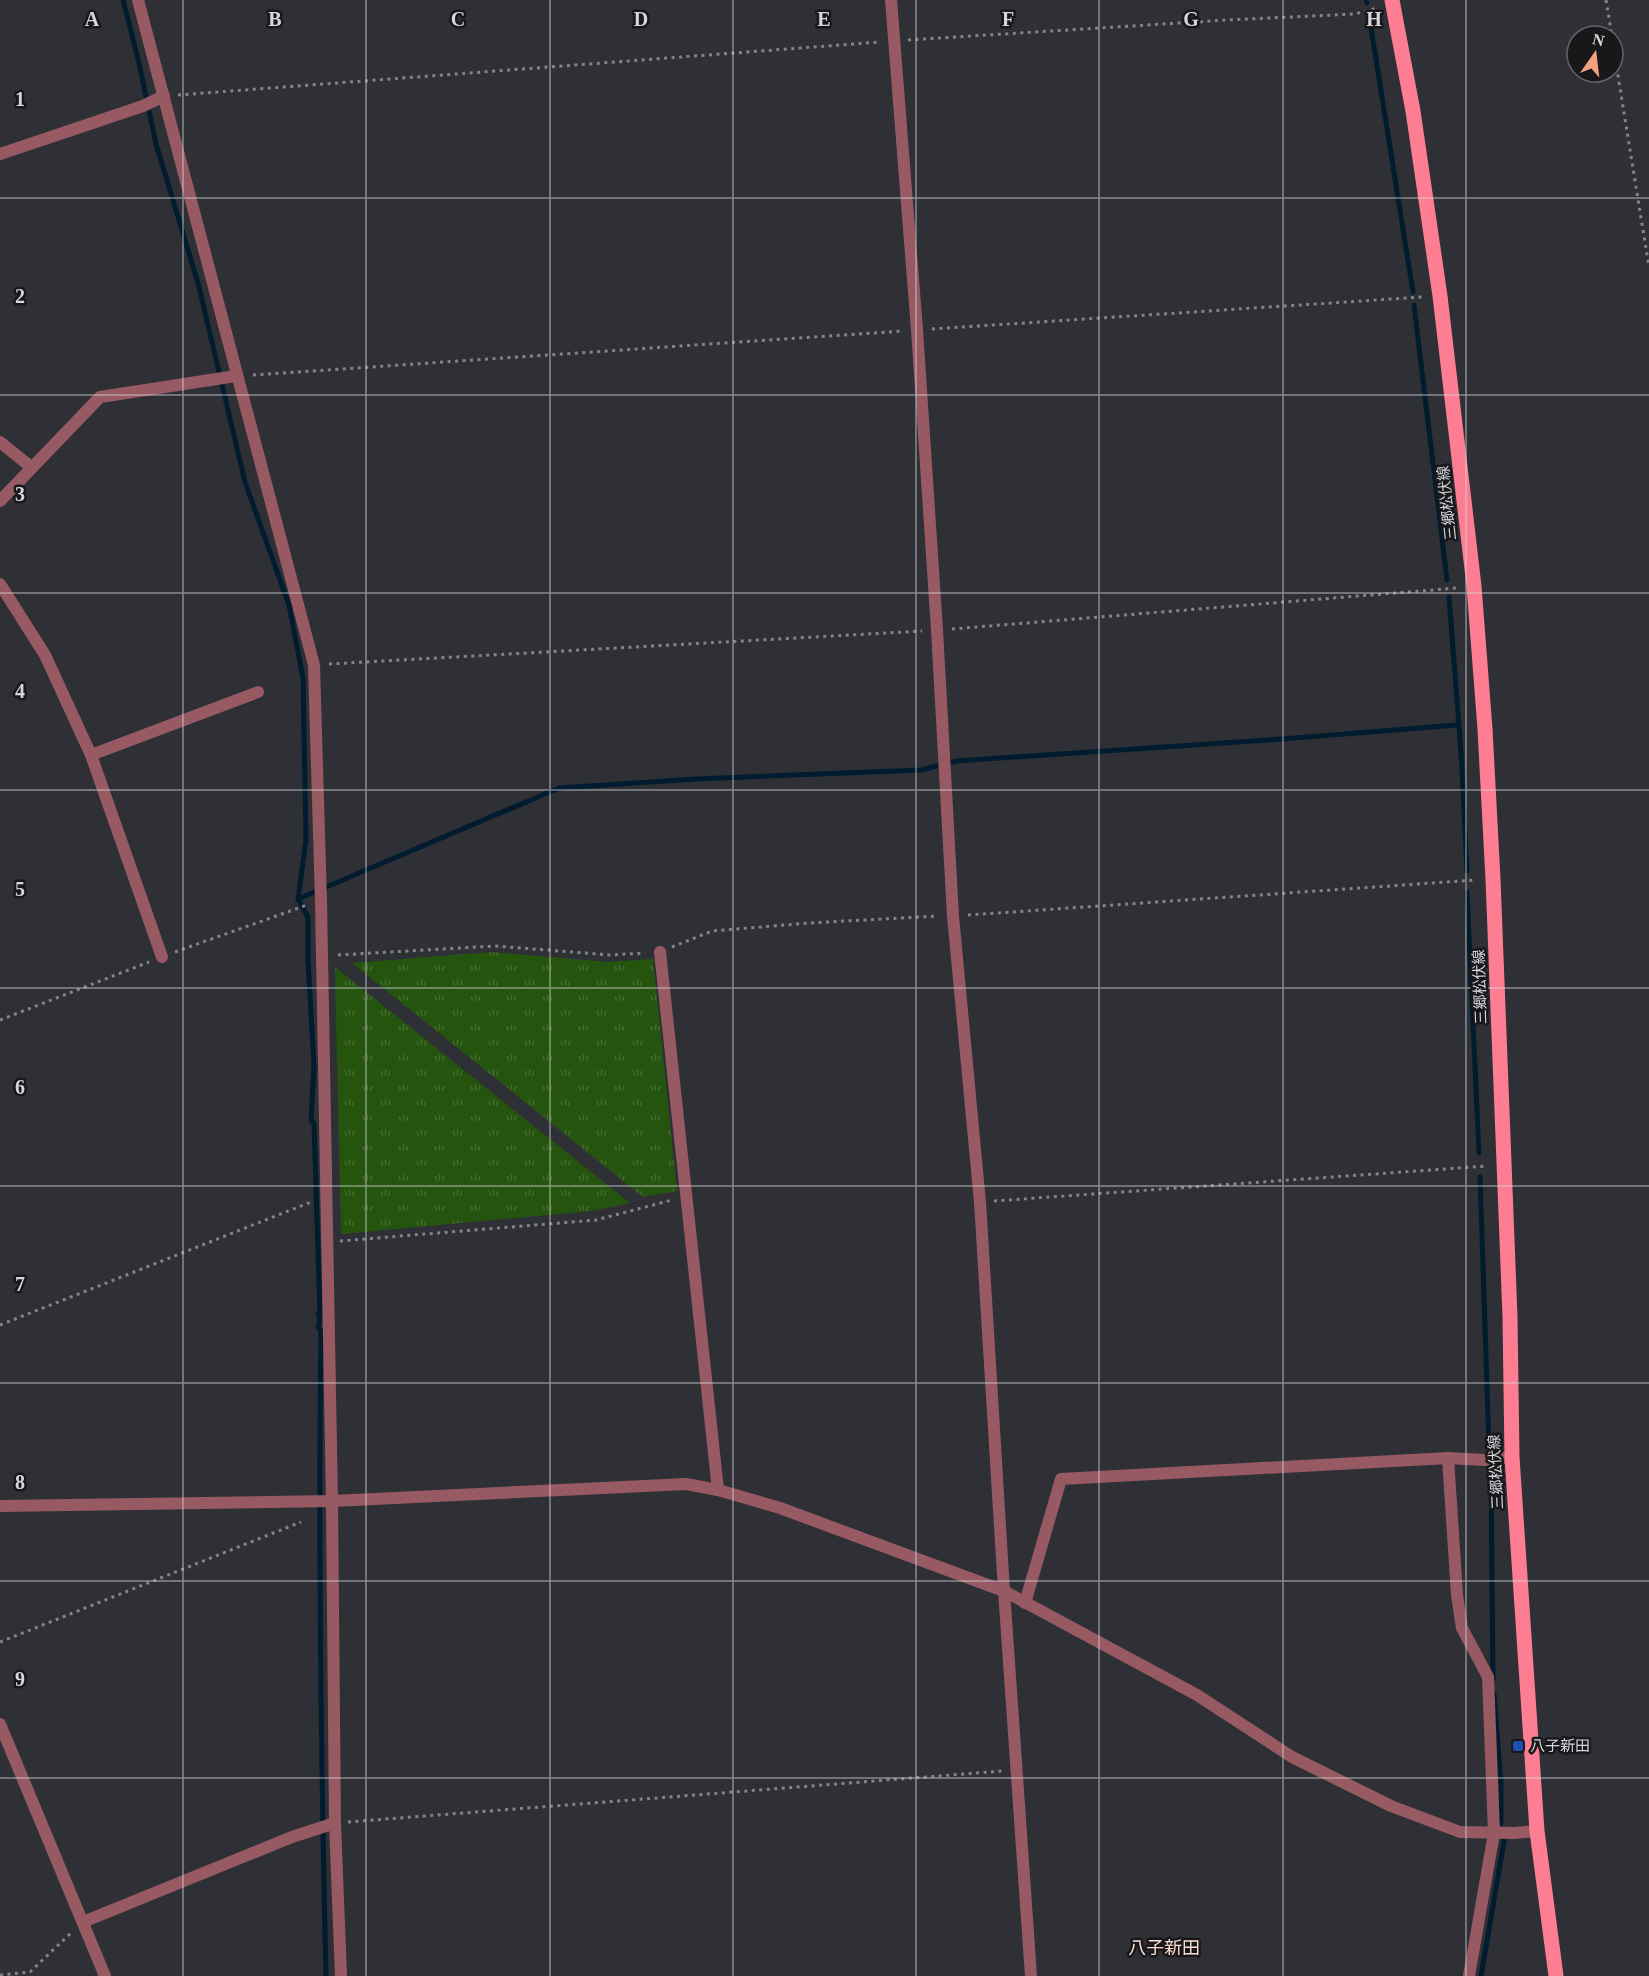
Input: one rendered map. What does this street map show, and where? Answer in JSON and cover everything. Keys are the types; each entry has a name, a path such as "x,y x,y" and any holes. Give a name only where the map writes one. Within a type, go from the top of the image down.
{"main road":[{"name":"三郷松伏線","path":"1393,2 1413,111 1440,296 1474,586 1494,879 1510,1317 1512,1457 1537,1831 1556,1976"}],"street":[{"path":"138,0 314,665 321,901 332,1501 335,1823 341,1976"},
{"path":"891,0 917,330 953,916 980,1202 1031,1976"},
{"path":"0,154 143,106 164,96"},
{"path":"0,501 100,397 236,376"},
{"path":"0,442 31,467"},
{"path":"0,584 45,655 91,755 162,957"},
{"path":"91,755 258,692"},
{"path":"660,952 718,1490"},
{"path":"1025,1603 1060,1479 1448,1458 1485,1460 1512,1457"},
{"path":"1448,1458 1457,1595 1462,1628 1488,1677 1494,1833 1469,1976"},
{"path":"0,1506 332,1501 686,1484 718,1490 780,1508 1004,1592 1197,1695 1302,1762 1391,1806 1460,1832 1537,1831"},
{"path":"0,1724 105,1976"},
{"path":"83,1922 292,1837 335,1823"}],"path":[{"path":"1606,0 1609,24"},
{"path":"164,96 894,41 1355,14 1393,2"},
{"path":"1619,84 1649,267"},
{"path":"236,376 1440,296"},
{"path":"314,665 937,630 1428,592 1474,586"},
{"path":"321,956 495,946 610,955 660,952 712,931 1494,879"},
{"path":"980,1202 1505,1165"},
{"path":"327,1242 596,1220 688,1195"},
{"path":"0,1325 326,1196"},
{"path":"0,1642 301,1522"},
{"path":"335,1823 1018,1770"},
{"path":"0,1975 30,1972 83,1922"}],"green space":[{"path":"492,952 608,962 653,959 677,1191 643,1197 352,963"},
{"path":"335,967 630,1203 592,1211 341,1234"}],"waterway":[{"path":"123,0 156,144 198,283 245,482 289,605 303,678 306,840 298,899 308,917 314,1067 311,1120 314,1124 320,1313 318,1314 320,1319 318,1327 321,1331 320,1654 326,1976"},
{"path":"1369,15 1413,292"},
{"path":"1414,305 1447,580"},
{"path":"1449,597 1461,752 1467,871"},
{"path":"298,899 559,788 696,779 921,770 956,761 1457,725"},
{"path":"1467,892 1479,1153"},
{"path":"1480,1177 1489,1446"},
{"path":"1491,1474 1493,1679"},
{"path":"1494,1694 1501,1783 1501,1823"},
{"path":"1481,1976 1504,1841"}],"place":[{"name":"八子新田","path":"1518,1746"}],"district":[{"name":"八子新田","path":"1164,1948"}]}
